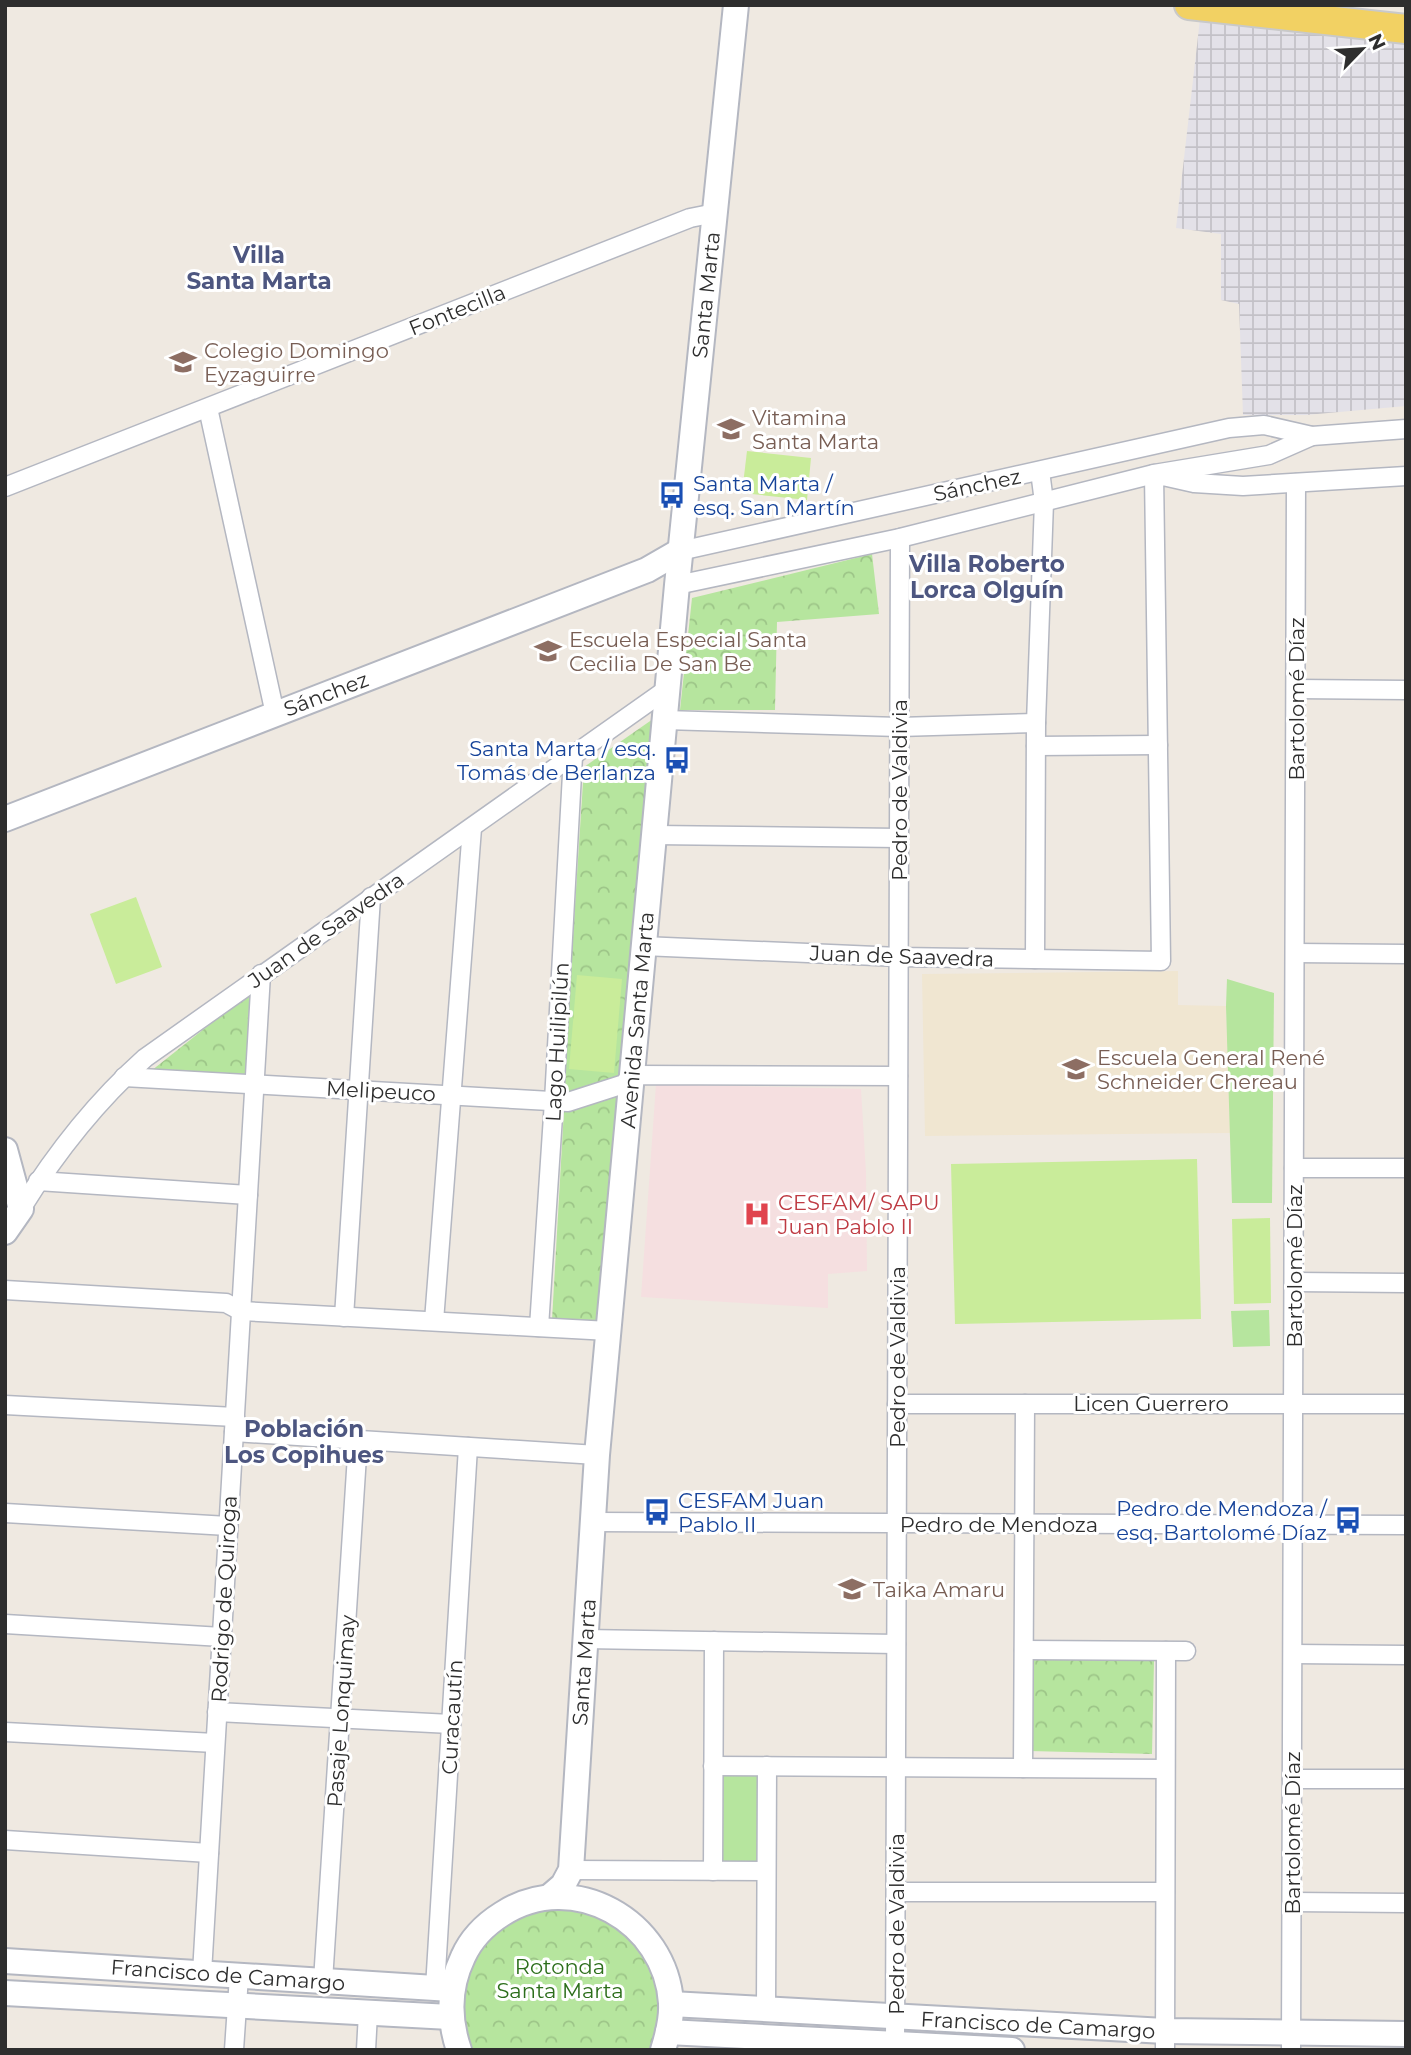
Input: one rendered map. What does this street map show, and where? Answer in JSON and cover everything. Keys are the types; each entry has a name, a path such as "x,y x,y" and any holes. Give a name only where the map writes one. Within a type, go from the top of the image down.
{"main road":[{"path":"1189,5 1406,29"}],"street":[{"name":"Santa Marta","path":"677,585 736,5"},
{"name":"Fontecilla","path":"5,488 690,218 715,214"},
{"path":"208,408 275,714"},
{"name":"Sánchez","path":"5,818 647,570 680,551 1229,428 1264,425 1312,436 1406,429"},
{"name":"Sánchez","path":"677,585 900,538 1154,474 1269,455 1312,436"},
{"path":"1035,959 1036,723 1044,502 1040,471"},
{"path":"1036,746 1158,745 1154,474"},
{"name":"Sánchez","path":"1154,474 1216,486 1406,476"},
{"name":"Bartolomé Díaz","path":"1291,2042 1296,483"},
{"name":"Pedro de Valdivia","path":"895,2046 900,538"},
{"path":"647,570 677,585"},
{"name":"Avenida Santa Marta","path":"597,1455 677,585"},
{"name":"Juan de Saavedra","path":"21,1209 54,1158 124,1077 145,1058 667,689"},
{"path":"1296,689 1406,690"},
{"path":"665,720 899,727 1036,723"},
{"name":"Juan de Saavedra","path":"643,946 899,957 1161,961 1158,745"},
{"name":"Lago Huilipilún","path":"539,1327 573,756"},
{"path":"434,1321 472,828"},
{"path":"654,835 899,838"},
{"path":"344,1317 371,897"},
{"path":"1295,953 1406,954"},
{"name":"Rodrigo de Quiroga","path":"202,1973 261,974"},
{"path":"632,1075 898,1076"},
{"name":"Melipeuco","path":"124,1077 568,1102 624,1084 632,1075"},
{"path":"5,1150 21,1209 5,1232"},
{"path":"1294,1168 1406,1168"},
{"path":"38,1181 248,1195"},
{"path":"1294,1282 1406,1283"},
{"path":"5,1290 226,1303 241,1311 609,1331"},
{"name":"Licen Guerrero","path":"897,1404 1406,1404"},
{"path":"1023,1768 1025,1404"},
{"path":"5,1405 234,1425 358,1440 597,1455"},
{"name":"Pasaje Lonquimay","path":"323,1981 358,1440"},
{"name":"Curacautín","path":"443,1988 451,1724 468,1447"},
{"name":"Santa Marta","path":"585,1899 571,1870 597,1455"},
{"path":"5,1513 228,1526"},
{"name":"Pedro de Mendoza","path":"593,1522 1406,1525"},
{"path":"5,1624 222,1637"},
{"path":"585,1639 897,1644"},
{"path":"713,1871 714,1641"},
{"path":"1024,1650 1186,1651"},
{"path":"1165,2040 1166,1651"},
{"path":"1293,1654 1406,1655"},
{"path":"217,1712 451,1724"},
{"path":"5,1732 215,1743"},
{"path":"713,1766 1166,1769"},
{"path":"766,2010 767,1766"},
{"path":"1292,1779 1406,1779"},
{"path":"5,1840 209,1853"},
{"path":"549,1897 563,1885 571,1870 766,1871"},
{"path":"896,1892 1165,1892"},
{"name":"Francisco de Camargo","path":"459,2050 443,1988 485,1927 510,1909 549,1897 585,1899 615,1911 640,1931 659,1957 669,1987 671,2004 666,2041 1012,2050"},
{"path":"1292,1902 1406,1903"},
{"name":"Francisco de Camargo","path":"5,1961 443,1988"},
{"path":"234,2050 239,1976"},
{"name":"Francisco de Camargo","path":"5,1993 450,2017"},
{"name":"Francisco de Camargo","path":"671,2004 895,2017 1165,2040 1291,2042 1406,2034"},
{"path":"366,2050 368,2013"}],"shaded area":[{"path":"1200,19 1406,43 1406,406 1306,415 1243,415 1239,304 1221,300 1221,234 1176,228"},
{"name":"Escuela General René Schneider Chereau","path":"1178,971 1178,1005 1226,1006 1230,1133 925,1136 922,974"},
{"name":"CESFAM/ SAPU Juan Pablo II","path":"656,1084 861,1089 866,1173 867,1271 828,1274 828,1308 641,1297"}],"green space":[{"path":"747,451 811,458 807,500 742,493"},
{"path":"872,554 879,614 777,622 775,710 680,710 692,598"},
{"path":"653,719 627,1074 569,1095 563,1091 584,767"},
{"path":"136,897 162,967 116,984 90,914"},
{"path":"577,975 622,979 614,1073 569,1069"},
{"path":"1227,979 1274,993 1272,1203 1232,1203"},
{"path":"253,990 246,1074 151,1071"},
{"path":"618,1096 597,1324 552,1320 564,1110"},
{"path":"1197,1159 1201,1319 955,1324 951,1164"},
{"path":"1270,1218 1271,1303 1234,1304 1232,1219"},
{"path":"1269,1310 1270,1346 1233,1347 1231,1311"},
{"path":"1031,1659 1154,1661 1152,1754 1029,1751"},
{"path":"759,1775 760,1868 721,1867 723,1776"},
{"name":"Rotonda Santa Marta","path":"551,1906 605,1916 647,1953 663,2005 655,2050 466,2050 458,2022 466,1968 500,1925"}],"place":[{"name":"Colegio Domingo Eyzaguirre","path":"183,362"},
{"name":"Vitamina Santa Marta","path":"731,429"},
{"name":"Santa Marta / esq. San Martín","path":"672,495"},
{"name":"Escuela Especial Santa Cecilia De San Be","path":"548,651"},
{"name":"Santa Marta / esq. Tomás de Berlanza","path":"677,760"},
{"name":"Escuela General René Schneider Chereau","path":"1076,1069"},
{"name":"CESFAM/ SAPU Juan Pablo II","path":"757,1214"},
{"name":"CESFAM Juan Pablo II","path":"657,1512"},
{"name":"Pedro de Mendoza / esq. Bartolomé Díaz","path":"1348,1520"},
{"name":"Taika Amaru","path":"852,1589"}],"district":[{"name":"Villa Santa Marta","path":"259,268"},
{"name":"Villa Roberto Lorca Olguín","path":"987,577"},
{"name":"Población Los Copihues","path":"304,1442"}]}
